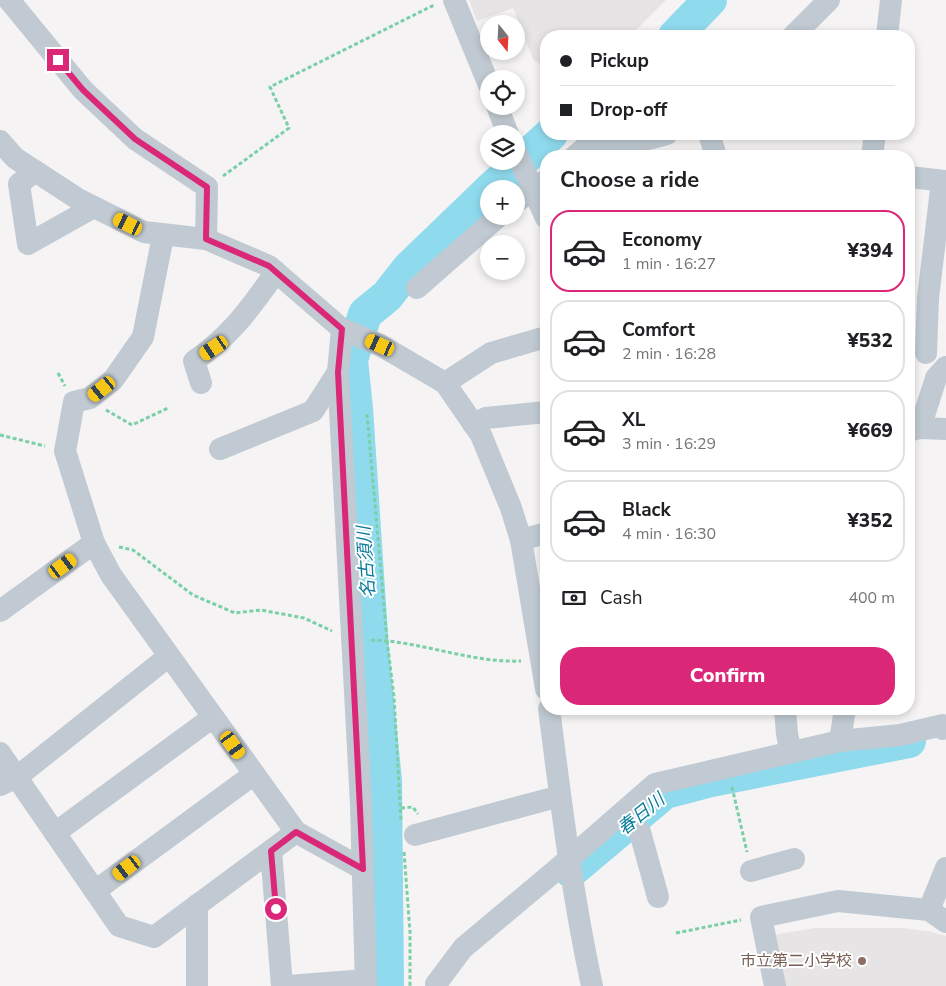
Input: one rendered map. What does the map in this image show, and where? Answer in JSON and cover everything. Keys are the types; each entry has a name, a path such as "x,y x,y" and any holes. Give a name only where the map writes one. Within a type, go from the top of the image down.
{"street":[{"path":"9,0 83,90 103,109 135,139 207,187 206,239"},
{"path":"798,30 829,0"},
{"path":"888,30 891,0"},
{"path":"445,2 481,70"},
{"path":"608,150 645,140"},
{"path":"0,141 15,158 78,199 144,232 206,239 269,266 342,329 380,345 445,382 481,435 511,508 521,540 540,644"},
{"path":"582,146 595,150"},
{"path":"524,170 540,206"},
{"path":"35,171 18,184 28,244 94,207"},
{"path":"915,179 944,181 928,298 927,355"},
{"path":"417,288 489,225"},
{"path":"162,241 143,337 113,380 90,398 74,402 65,451 94,543 111,575 296,832 363,869"},
{"path":"201,384 194,361 214,348 240,322 276,272"},
{"path":"288,986 366,983 363,869 338,372 342,329"},
{"path":"445,382 491,353 540,339"},
{"path":"946,367 936,378 915,429 946,429"},
{"path":"220,449 313,411 338,372"},
{"path":"473,424 486,418 540,413"},
{"path":"521,540 540,535"},
{"path":"0,611 94,543"},
{"path":"8,781 169,656"},
{"path":"550,715 568,860 581,937 592,986"},
{"path":"785,715 791,752"},
{"path":"840,741 844,715"},
{"path":"55,834 213,717"},
{"path":"436,984 462,948 568,860 655,784 840,741 900,735 943,725 945,737 904,745"},
{"path":"0,753 8,781 55,834 119,926 154,937 296,832"},
{"path":"95,891 254,774"},
{"path":"407,836 560,796"},
{"path":"620,815 640,832 658,897"},
{"path":"271,851 282,986"},
{"path":"751,871 794,859"},
{"path":"775,986 761,916 838,901 938,916 946,868"},
{"path":"197,905 197,986"}],"path":[{"path":"207,187 289,128 270,87 445,2"},
{"path":"367,414 386,640 394,697 407,836 410,986"},
{"path":"0,435 65,451"},
{"path":"94,543 133,550 193,595 235,613 261,610 304,618 351,640"},
{"path":"386,640 455,654 510,662 540,661"},
{"path":"731,781 751,871"},
{"path":"676,934 761,916"}],"shaded area":[{"path":"469,0 666,0 636,30 540,30 540,64 533,59 525,39 525,15 516,15 513,8 494,15 480,15 480,20 477,21"},
{"name":"市立第二小学校","path":"815,928 902,928 928,931 946,936 946,986 783,986 772,935"}],"waterway":[{"name":"名古須川","path":"681,30 710,0"},
{"name":"名古須川","path":"501,180 544,140"},
{"name":"名古須川","path":"387,986 385,781 372,650 351,360 365,314 387,296 409,268 480,200"},
{"name":"春日川","path":"571,871 665,792 711,780 909,741"}],"place":[{"name":"市立第二小学校","path":"862,961"}],"route":[{"path":"58,60 83,90 135,139 207,187 206,239 269,266 342,329 338,372 363,869 296,832 271,851 276,909"}]}
